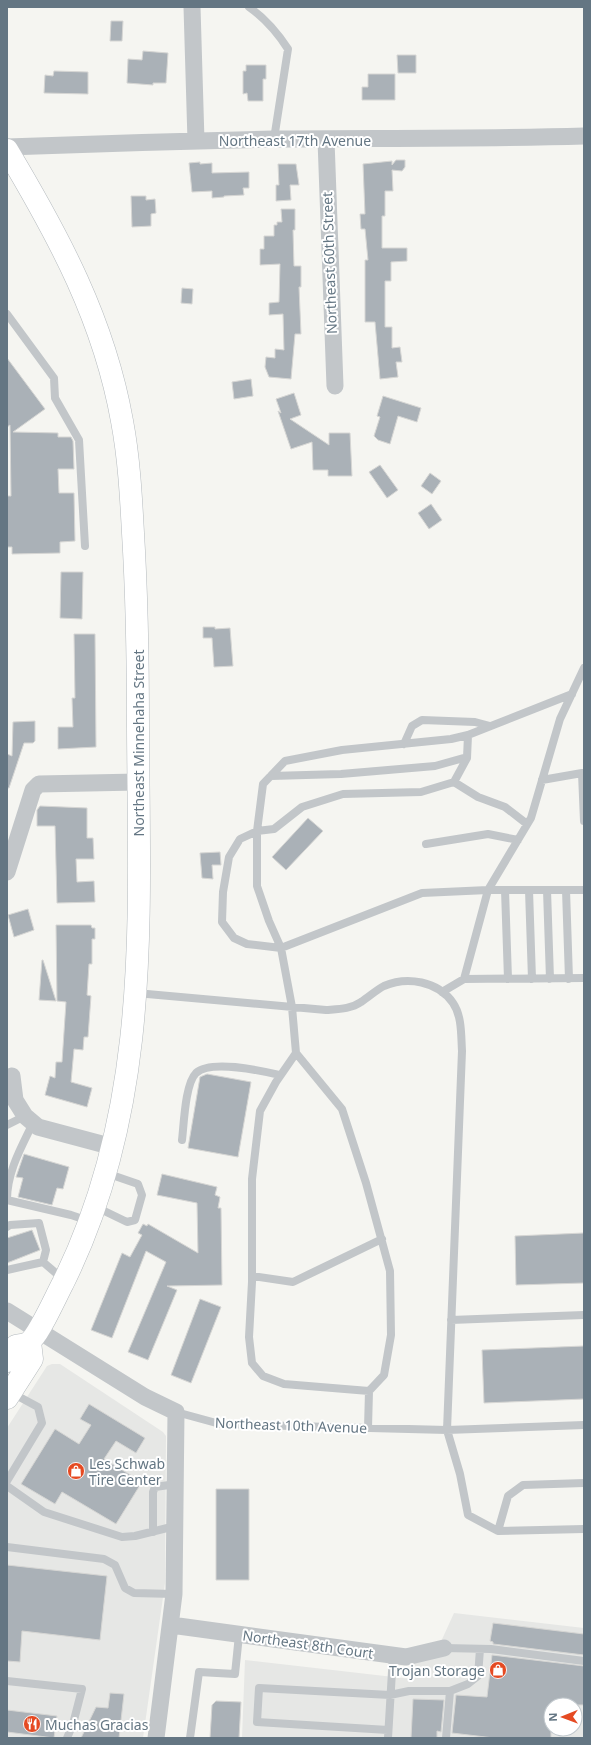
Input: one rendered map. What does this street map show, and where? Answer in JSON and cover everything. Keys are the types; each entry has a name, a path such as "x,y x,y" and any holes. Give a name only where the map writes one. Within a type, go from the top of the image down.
{"main road":[{"name":"Northeast Minnehaha Street","path":"7,150 68,257 87,299 102,341 118,401 127,458 135,563 139,912 136,992 127,1083 113,1147 92,1214 64,1280 34,1336 32,1359 9,1395"},
{"path":"7,1361 16,1346 34,1336"}],"street":[{"path":"192,7 196,141"},
{"name":"Northeast 17th Avenue","path":"7,147 274,139 326,140 584,136"},
{"name":"Northeast 60th Street","path":"326,140 335,386"},
{"path":"7,872 34,790 38,784 138,782"},
{"path":"12,1076 15,1100 29,1119 38,1127 113,1147"},
{"name":"Northeast 10th Avenue","path":"7,1311 34,1336 145,1397 176,1412"},
{"path":"156,1738 172,1626 174,1594 176,1412"},
{"name":"Northeast 8th Court","path":"172,1626 406,1657 444,1648"}],"lane":[{"path":"249,7 262,16 276,31 288,49 274,139"},
{"path":"8,316 54,378 55,398 79,440 85,546"},
{"path":"464,979 488,890 531,818 560,719 584,668"},
{"path":"368,1428 370,1391 384,1375 391,1335 390,1271 366,1183 342,1109 296,1053 292,1007 281,948 269,921 257,886 257,831 263,784 285,761 342,750 452,739 468,735 572,694"},
{"path":"404,744 412,726 422,720 475,722 490,726"},
{"path":"468,735 467,757 454,782 421,792 342,794 302,807 274,829 257,831 240,839 229,857 223,892 222,922 234,938 247,944 281,948 422,893 488,890 584,890"},
{"path":"271,776 333,775 435,766 467,757"},
{"path":"542,780 583,773 584,821"},
{"path":"454,782 478,797 505,808 528,824"},
{"path":"426,844 488,834 518,840"},
{"path":"505,890 508,979"},
{"path":"529,890 532,979"},
{"path":"546,890 550,979"},
{"path":"566,890 569,979"},
{"path":"442,992 464,979 584,978"},
{"path":"136,992 326,1010 347,1008 360,1003 383,987 398,981 414,981 429,984 442,992 453,1003 460,1022 462,1050 447,1430 460,1474 468,1515 498,1531 584,1529"},
{"path":"296,1053 280,1075 260,1111 252,1179 252,1276 249,1338 252,1362 263,1376 284,1384 370,1391"},
{"path":"182,1140 189,1088 195,1074 203,1068 253,1069 280,1075"},
{"path":"7,1125 29,1119"},
{"path":"29,1119 12,1167 7,1187 7,1200 71,1215 92,1214 127,1222 135,1220 142,1195 138,1184 105,1172"},
{"path":"7,1227 10,1225 39,1223 46,1250 43,1262"},
{"path":"252,1276 293,1282 382,1240"},
{"path":"43,1262 64,1280"},
{"path":"7,1270 43,1262"},
{"path":"451,1320 584,1315"},
{"path":"7,1481 42,1423 38,1407 9,1395"},
{"name":"Northeast 10th Avenue","path":"176,1412 220,1424 447,1430 584,1425"},
{"path":"498,1531 508,1496 523,1484 584,1482"},
{"path":"153,1532 153,1492 155,1487 176,1484"},
{"path":"7,1486 44,1512 122,1537 135,1536 175,1526"},
{"path":"7,1546 104,1559 115,1565 125,1588 134,1593 174,1594"},
{"path":"190,1738 199,1672 235,1674 239,1635"},
{"path":"444,1648 480,1648 584,1661"},
{"path":"393,1655 390,1695 388,1734 257,1722 259,1688 390,1695 409,1691 450,1691 468,1684 478,1676 480,1648"},
{"path":"7,1681 82,1689 73,1724 67,1738"},
{"path":"446,1738 450,1691"}],"shaded area":[{"path":"52,1364 60,1364 163,1432 166,1436 165,1583 143,1738 7,1738 7,1428 47,1366"},
{"name":"Trojan Storage","path":"454,1613 584,1628 584,1738 242,1738 245,1660 411,1679 413,1655 438,1658 439,1646"}],"building":[{"path":"111,21 123,21 122,41 110,41"},
{"path":"143,51 168,53 166,83 153,83 153,85 127,83 128,59 142,60"},
{"path":"397,55 416,55 416,73 398,73"},
{"path":"246,65 266,65 266,79 263,79 263,101 248,101 247,93 243,94 243,71 246,71"},
{"path":"54,71 88,72 88,94 44,93 45,75 53,76"},
{"path":"368,74 395,74 395,100 362,100 362,87 368,87"},
{"path":"396,160 405,160 405,167 402,171 392,170 393,191 385,191 385,216 382,216 382,248 407,248 407,261 391,262 391,281 385,281 385,327 392,327 392,348 400,347 402,362 396,362 398,377 380,379 375,322 365,322 365,260 368,260 365,229 361,229 360,214 365,214 363,164 392,161 392,165"},
{"path":"200,162 200,164 212,163 212,173 249,172 249,188 243,188 244,195 212,198 212,191 192,192 189,163"},
{"path":"278,164 296,164 299,185 290,185 291,200 276,201 276,185 279,185"},
{"path":"131,196 146,196 146,200 155,199 156,213 151,214 151,226 132,227"},
{"path":"281,209 295,209 295,230 293,230 294,266 301,266 301,287 299,287 301,334 295,334 291,379 269,377 265,367 266,357 275,358 275,349 284,350 283,314 269,315 269,303 279,302 280,264 260,265 260,249 264,249 264,236 274,236 274,225 277,225 277,222 282,222"},
{"path":"182,288 193,289 192,304 181,303"},
{"path":"7,358 45,409 13,432 58,433 58,437 71,437 73,441 74,469 58,469 59,493 74,493 75,541 60,542 60,553 12,554 12,547 7,547 7,496 11,496 10,425 7,427"},
{"path":"251,379 253,396 234,399 232,382"},
{"path":"294,393 301,415 290,419 329,445 329,433 350,433 352,476 328,476 328,470 313,470 312,442 291,449 278,411 281,413 276,399"},
{"path":"383,396 421,408 417,422 398,416 390,444 378,440 374,436 380,417 377,416"},
{"path":"380,465 398,490 387,498 369,472"},
{"path":"430,473 441,481 432,494 421,486"},
{"path":"431,504 442,520 429,529 418,513"},
{"path":"61,572 83,572 82,619 60,618"},
{"path":"203,627 215,627 215,629 230,628 233,666 214,667 212,638 203,638"},
{"path":"74,634 95,634 96,747 58,749 58,727 73,727 72,698 75,698"},
{"path":"35,721 35,741 33,743 24,743 9,788 7,788 7,754 12,756 13,722"},
{"path":"40,806 87,808 87,838 93,838 94,859 76,859 77,882 94,881 95,902 57,903 55,826 37,826 37,810"},
{"path":"308,818 323,831 286,870 272,857"},
{"path":"220,852 221,865 212,865 213,879 202,878 200,853"},
{"path":"28,909 34,930 14,937 8,915"},
{"path":"56,925 91,925 92,928 95,928 95,939 92,939 92,964 89,964 87,995 91,996 88,1037 84,1037 83,1050 74,1049 71,1082 92,1088 87,1107 45,1095 50,1076 55,1078 56,1062 62,1062 66,1002 57,1001"},
{"path":"43,960 56,1001 39,1000"},
{"path":"207,1074 251,1082 238,1157 188,1148 200,1077"},
{"path":"24,1154 69,1167 63,1189 57,1188 52,1205 18,1197 23,1178 16,1177"},
{"path":"162,1174 217,1187 215,1195 220,1197 218,1208 221,1208 222,1285 167,1286 177,1290 148,1360 128,1352 166,1262 146,1251 112,1338 91,1330 122,1253 130,1257 142,1235 138,1233 143,1224 147,1226 148,1224 198,1253 197,1203 157,1195"},
{"path":"32,1230 40,1250 7,1263 7,1238"},
{"path":"584,1233 584,1283 516,1285 515,1236"},
{"path":"200,1299 221,1307 191,1383 171,1375"},
{"path":"584,1346 584,1399 484,1403 482,1350"},
{"name":"Les Schwab Tire Center","path":"89,1404 145,1438 136,1453 116,1441 104,1459 142,1482 116,1524 62,1492 55,1504 21,1484 55,1429 79,1444 91,1425 80,1419"},
{"path":"216,1489 249,1489 249,1580 216,1580"},
{"path":"7,1565 107,1576 100,1640 22,1631 20,1662 7,1661"},
{"path":"493,1623 584,1634 584,1655 493,1644 493,1642 490,1641"},
{"path":"492,1655 584,1666 584,1705 583,1697 543,1697 543,1737 551,1738 494,1738 452,1733 456,1695 487,1697"},
{"path":"110,1693 124,1694 119,1738 81,1738 96,1707 108,1708"},
{"path":"413,1699 444,1700 441,1732 437,1731 437,1738 411,1738"},
{"path":"216,1701 241,1702 239,1738 210,1738 212,1705"},
{"name":"Muchas Gracias","path":"7,1710 57,1716 54,1738 7,1732"}],"place":[{"name":"Les Schwab Tire Center","path":"76,1471"},
{"name":"Trojan Storage","path":"498,1670"},
{"name":"Muchas Gracias","path":"32,1724"}]}
